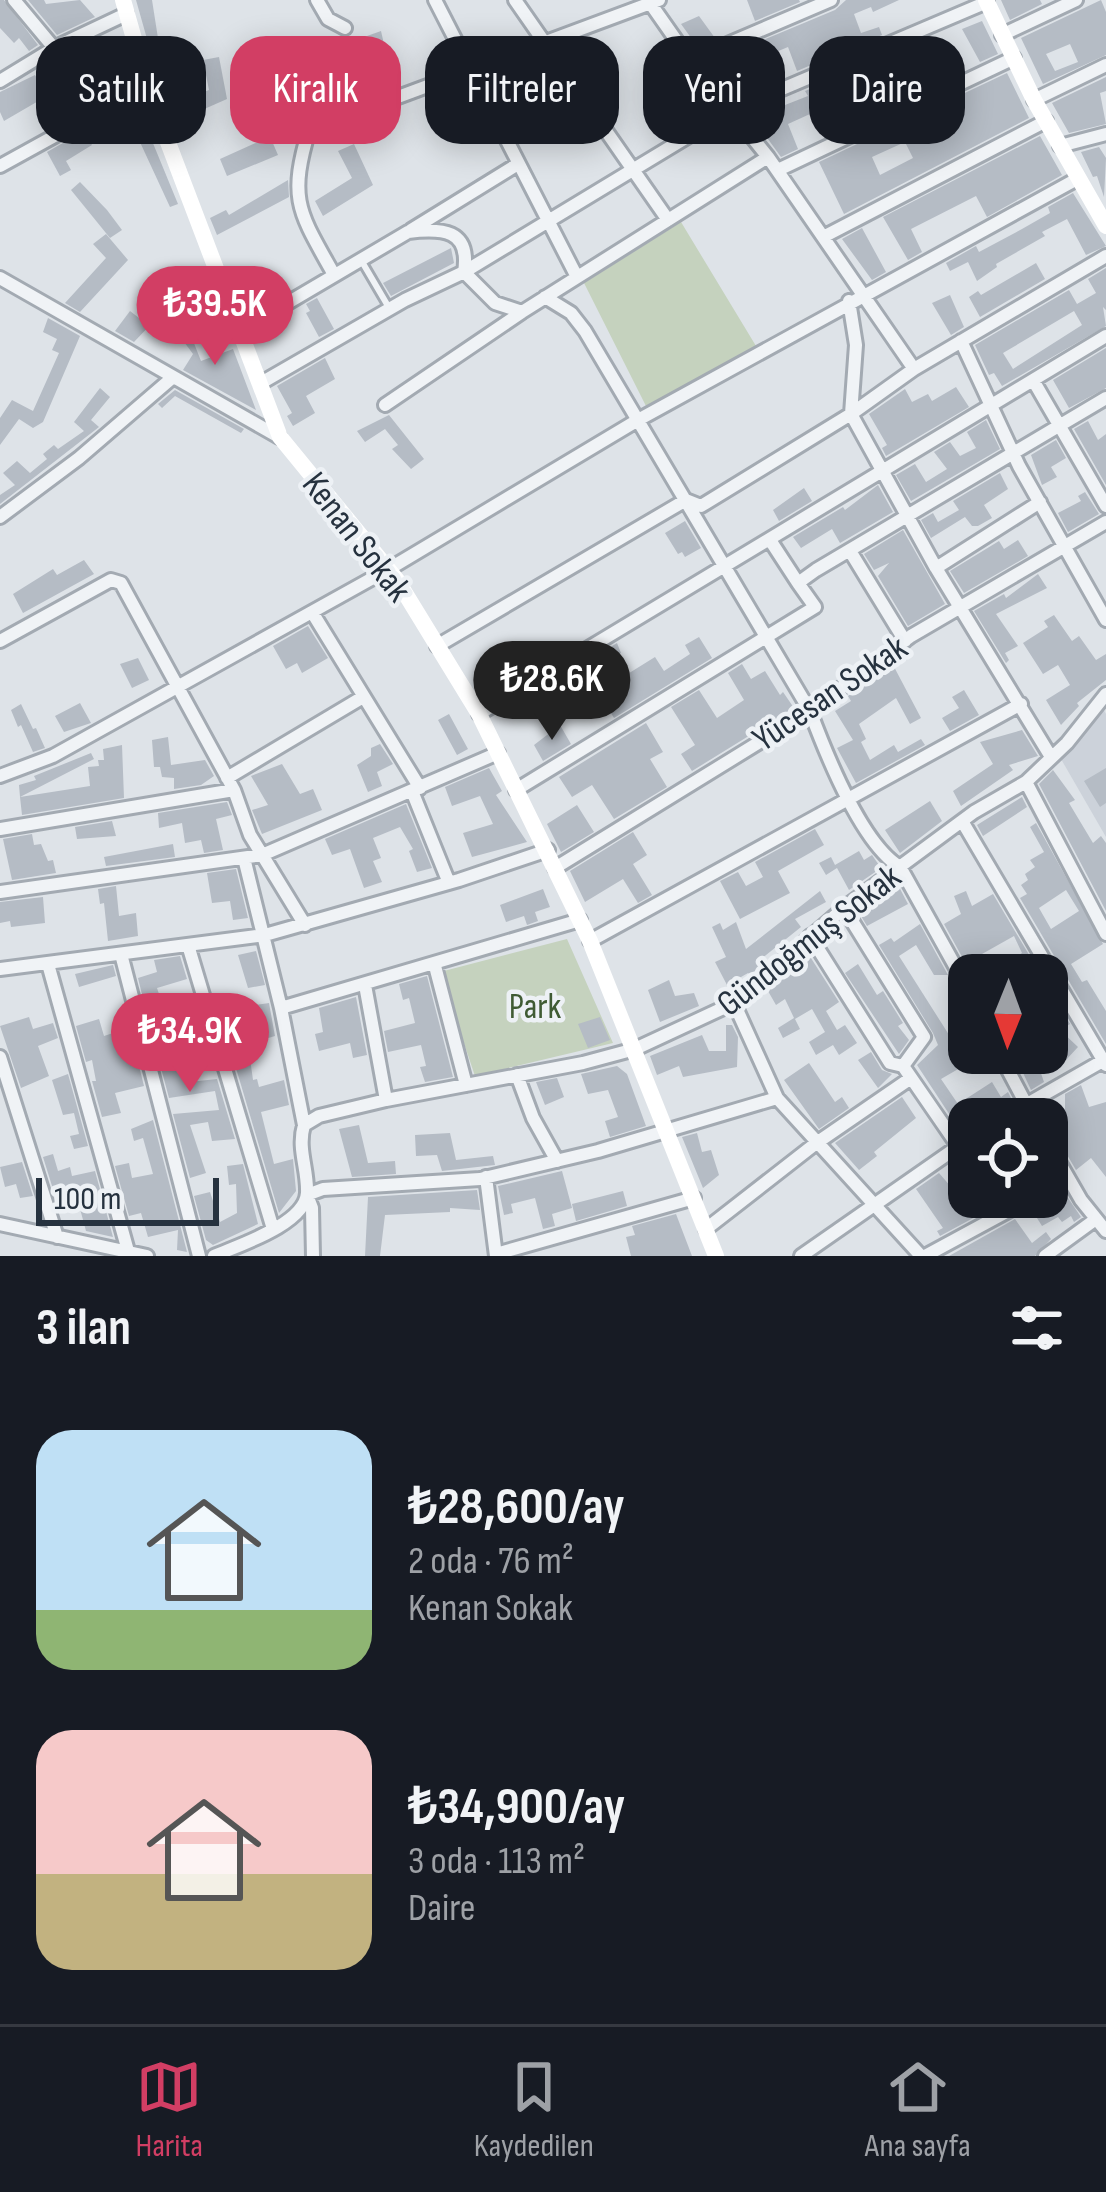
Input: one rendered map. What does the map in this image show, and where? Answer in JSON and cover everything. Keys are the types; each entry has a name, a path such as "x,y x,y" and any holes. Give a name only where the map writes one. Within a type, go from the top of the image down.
{"street":[{"path":"14,0 44,36"},
{"path":"317,0 328,19 345,28"},
{"path":"515,0 539,36"},
{"path":"746,36 831,0"},
{"path":"1002,35 1076,0"},
{"path":"440,1 456,36"},
{"path":"562,36 653,1 675,36"},
{"path":"785,87 986,1 1034,100 1077,179 1100,207 1106,226"},
{"path":"74,36 124,7"},
{"name":"Kenan Sokak","path":"124,7 132,36"},
{"path":"778,170 1014,58"},
{"path":"0,81 36,59"},
{"path":"1034,100 1106,65"},
{"path":"332,274 298,210 301,157 309,130 425,87"},
{"path":"824,236 1046,121"},
{"path":"1060,146 1106,134"},
{"path":"0,166 40,144"},
{"name":"Kenan Sokak","path":"169,144 280,437 389,568 479,715 590,941 716,1256"},
{"path":"508,144 577,277"},
{"path":"616,144 668,220"},
{"path":"261,383 464,272 676,144"},
{"path":"757,144 914,369"},
{"path":"386,405 521,312 768,157"},
{"path":"240,332 518,164"},
{"path":"0,776 53,756 389,568 638,420 1077,179"},
{"path":"408,232 436,229 453,234 466,256 464,272"},
{"path":"686,500 701,506 851,414 914,369 1106,256"},
{"path":"464,272 495,303 521,312"},
{"path":"0,278 280,437"},
{"path":"545,297 571,314 585,331 810,711 831,766 883,857 900,867 948,954"},
{"path":"849,302 856,345 851,414 936,568 1051,758"},
{"path":"479,715 1106,336"},
{"path":"961,341 1013,453 1106,620"},
{"path":"0,518 172,378"},
{"path":"1033,380 1106,506"},
{"path":"798,583 1106,398"},
{"path":"437,646 686,500"},
{"path":"936,568 1040,502"},
{"name":"Yücesan Sokak","path":"0,969 265,935 552,859 810,711 905,641 1106,522"},
{"path":"516,790 815,608 770,540"},
{"path":"850,550 905,641"},
{"path":"0,641 111,580 121,583 231,784 262,855 304,925"},
{"path":"312,612 416,789 449,883"},
{"name":"Gündoğmuş Sokak","path":"304,1125 319,1116 386,1100 635,1048 734,1004 844,908 962,821 1026,782 1106,694"},
{"path":"0,829 231,784 363,697"},
{"path":"590,941 1021,704"},
{"path":"0,892 262,855 498,753"},
{"path":"1026,782 1106,934"},
{"path":"962,821 1105,1062 1035,1098"},
{"path":"244,857 304,1125 300,1140 312,1208 313,1256"},
{"path":"706,1228 907,1072 924,1037 844,908"},
{"path":"281,1008 580,920"},
{"path":"810,936 890,1063 907,1072 948,1124"},
{"path":"188,945 273,1229"},
{"path":"121,954 200,1256"},
{"path":"0,1224 136,1254 48,964"},
{"path":"435,966 466,1085"},
{"path":"365,986 386,1100"},
{"path":"734,1004 777,1098 923,1256 994,1218"},
{"path":"0,1057 57,1238"},
{"path":"517,1076 557,1161"},
{"path":"214,1256 273,1229 298,1213 307,1195 323,1190 486,1178 777,1098"},
{"path":"801,1256 948,1153"},
{"path":"486,1178 496,1255 694,1198"},
{"path":"1068,1178 1106,1232"},
{"path":"1045,1256 1096,1220"}],"lane":[{"path":"360,258 390,309"}],"shaded area":[{"path":"1102,707 1106,714 1106,837 1061,759"}],"green space":[{"path":"681,222 756,346 648,410 584,283"},
{"name":"Park","path":"567,939 613,1043 475,1076 440,972"}],"building":[{"path":"0,0 4,0 36,46 29,51 19,38 14,43 0,28"},
{"path":"28,0 46,4 80,0 95,17 57,35"},
{"path":"136,0 152,0 158,36 146,36"},
{"path":"747,0 799,0 800,2 755,21"},
{"path":"846,0 899,0 873,12 871,7 854,14 861,33 879,27 880,36 809,36 809,66 797,71 785,48 785,36 773,36 835,10"},
{"path":"1001,0 1040,0 1042,4 1010,20"},
{"path":"1101,0 1106,12 1106,55 1043,84 1021,38","holes":["1070,44 1078,62 1055,71 1046,54"]},
{"path":"699,16 714,36 690,36 681,24"},
{"path":"982,21 998,54 980,62 962,29"},
{"path":"219,57 227,99 206,108 209,90 206,59"},
{"path":"1007,73 1029,118 844,214 819,162 857,144 901,144 872,157 880,175 913,158 906,144 965,144 965,93"},
{"path":"36,77 36,102 4,121 0,92"},
{"path":"1106,77 1106,91 1100,93 1106,124 1069,133 1052,103"},
{"path":"809,89 809,114 788,124 798,149 781,157 772,144 785,144 785,105 808,96 805,91"},
{"path":"1040,136 1062,175 987,217 976,196 911,229 922,252 908,260 883,217"},
{"path":"61,144 92,145 66,161 71,170 60,176 47,152"},
{"path":"141,144 153,144 178,204 170,207"},
{"path":"253,144 273,144 278,155 227,176 220,159"},
{"path":"354,144 373,185 323,216 315,201 352,178 338,151"},
{"path":"1099,147 1106,158 1104,197 1081,152"},
{"path":"288,180 289,197 217,235 210,218 226,210 229,215"},
{"path":"80,182 122,230 110,238 71,190"},
{"path":"1073,193 1106,246 1086,255 1067,219 977,281 968,262 950,271 946,263 1022,229"},
{"path":"862,228 886,272 872,280 842,239"},
{"path":"106,234 128,260 80,312 65,303 106,258 93,244"},
{"path":"451,248 454,263 391,296 383,283"},
{"path":"1036,263 1045,279 980,317 969,297 978,291 981,295"},
{"path":"1106,268 1106,326 1002,386 994,373 989,375 975,345 1069,290 1077,304 1096,293 1088,279","holes":["1074,311 1082,325 1013,369 1003,353"]},
{"path":"950,295 964,327 951,335 932,303"},
{"path":"317,298 334,329 319,337 306,313 310,311 306,304"},
{"path":"130,311 139,318 145,311 155,320 134,342 115,331"},
{"path":"174,313 190,333 201,361 233,349 256,410 183,370 193,354 167,319"},
{"path":"48,318 80,336 43,422 33,428 19,419 0,445 0,418 12,400 33,411 59,353 52,350 57,339 43,332"},
{"path":"1106,348 1106,388 1069,408 1053,380"},
{"path":"325,358 335,379 306,396 315,413 293,426 287,416 292,413 277,386"},
{"path":"956,387 969,407 886,456 882,448 887,445 869,414 905,389 912,402 928,394 932,401"},
{"path":"100,388 110,397 91,420 99,427 0,504 0,495 15,485 3,473 17,461 30,473 47,459 43,454 54,445 58,449 84,431 74,422"},
{"path":"175,390 244,429 241,433 175,396 162,408 158,404"},
{"path":"389,415 424,459 411,469 392,449 398,445 385,429 365,442 357,431"},
{"path":"986,420 1000,449 911,501 896,475 915,464 926,482 947,469 934,452 950,442 960,456 976,448 967,432"},
{"path":"1088,421 1098,440 1106,434 1106,485 1074,429"},
{"path":"1056,440 1066,458 1051,467 1057,477 1042,485 1031,455"},
{"path":"1000,473 1008,489 984,505 992,518 972,526 965,517 931,538 921,520 933,513 938,522 959,510 953,501"},
{"path":"878,485 893,512 840,543 832,529 801,548 793,537 845,510"},
{"path":"804,488 812,501 779,521 773,510"},
{"path":"1085,492 1099,514 1068,532 1058,513 1081,501 1078,496"},
{"path":"685,521 701,548 685,557 665,533"},
{"path":"903,530 945,604 908,626 878,576 889,563 874,570 864,554"},
{"path":"1018,540 1028,556 964,593 950,571 999,541 1004,549"},
{"path":"84,560 94,574 23,613 13,594 53,569 57,575"},
{"path":"1038,574 1047,588 996,614 1018,646 1005,653 1006,663 974,611 1004,594 1006,598"},
{"path":"1054,615 1072,641 1079,636 1096,660 1106,654 1106,680 1077,703 1061,725 1046,700 1070,685 1058,665 1043,674 1023,643 1048,627 1044,621"},
{"path":"308,626 328,658 302,673 297,663 286,669 273,646"},
{"path":"699,637 712,658 614,718 598,692 584,701 574,685 546,702 539,690 617,643 621,653 616,656 626,675 655,657 664,671 690,654 685,645"},
{"path":"138,658 149,680 132,688 120,664"},
{"path":"892,663 921,718 910,724 896,698 859,724 866,739 861,742 870,760 894,745 898,752 921,739 925,745 856,783 837,748 853,740 835,711"},
{"path":"742,664 751,679 765,671 794,708 692,771 681,754 695,745 671,707 699,690 717,718 744,700 728,673"},
{"path":"964,690 979,715 950,731 942,718 959,708 952,697"},
{"path":"80,703 91,723 64,732 55,716"},
{"path":"21,704 45,748 33,752 21,725 18,727 11,710"},
{"path":"449,714 468,749 457,755 438,720"},
{"path":"646,723 663,752 650,759 667,787 614,819 592,785 572,797 559,777"},
{"path":"560,725 571,744 543,761 534,745"},
{"path":"1022,730 1038,756 1009,765 1013,770 961,806 953,791 993,764 980,742"},
{"path":"168,737 171,765 205,760 214,776 201,785 174,789 174,778 162,777 160,767 154,767 152,740"},
{"path":"380,744 393,764 377,772 382,786 368,792 357,765"},
{"path":"122,745 124,798 22,815 20,797 90,786 88,767 104,760 103,749"},
{"path":"91,753 94,759 20,797 19,785"},
{"path":"282,764 300,794 313,789 322,810 262,834 252,810 268,805 251,776"},
{"path":"489,768 502,791 496,795 527,842 472,857 463,833 493,824 480,796 452,806 445,787"},
{"path":"1106,768 1106,803 1100,807 1084,781"},
{"path":"1053,770 1075,800 1069,803 1093,843 1101,836 1106,843 1106,911 1039,784"},
{"path":"1022,797 1027,807 983,836 977,825"},
{"path":"930,801 942,821 900,853 885,830"},
{"path":"227,802 232,815 216,819 223,850 204,853 201,840 185,843 182,823 159,828 158,813"},
{"path":"406,804 432,868 417,872 409,851 413,849 400,827 373,838 381,858 373,861 382,882 364,888 350,849 332,855 325,839"},
{"path":"577,805 594,832 561,852 547,824"},
{"path":"112,821 116,836 77,839 75,827"},
{"path":"1036,823 1103,944 1071,964 1106,1011 1106,1044 1068,979 1068,954 1053,954 1020,898 1027,894 1021,885 1028,880 1025,874 1035,867 1030,860 1044,852 1030,827","holes":["1066,890 1079,911 1051,929 1039,908"]},
{"path":"815,829 824,845 778,871 790,893 740,919 720,881 738,872 746,886 763,877 755,862"},
{"path":"633,832 647,855 633,864 652,895 638,903 623,879 585,902 570,871"},
{"path":"32,834 34,845 41,844 48,861 53,860 56,873 12,880 3,839"},
{"path":"173,844 175,857 106,866 104,857"},
{"path":"859,851 864,860 872,855 881,868 849,890 837,868 826,875 819,863 831,857 835,865"},
{"path":"236,869 248,918 233,920 230,901 212,903 207,873"},
{"path":"898,885 908,904 867,926 858,911"},
{"path":"116,886 119,916 136,913 138,936 108,941 98,889"},
{"path":"543,889 550,907 535,912 538,921 527,925 524,916 506,922 500,905"},
{"path":"820,891 826,902 795,919 801,927 761,959 763,964 750,975 727,985 715,962 726,957 712,927 720,923 723,930 736,922 746,949"},
{"path":"966,891 972,906 993,894 1029,954 1020,954 1014,936 982,954 960,954 944,924 961,914 954,896"},
{"path":"43,897 45,923 11,927 10,921 0,923 0,902"},
{"path":"920,924 948,975 934,975 916,945 899,956 948,1033 950,1074 941,1079 954,1098 948,1098 948,1112 917,1065 938,1045 879,945 891,938 894,942"},
{"path":"256,951 265,985 248,988 238,955"},
{"path":"809,955 839,1002 826,1011 837,1030 845,1025 857,1043 839,1055 833,1045 816,1055 809,1042 825,1032 812,1009 795,1019 800,1029 783,1038 778,1028 794,1018 785,999 776,1005 768,991"},
{"path":"180,956 187,979 157,988 163,1006 146,1011 138,978 157,972 154,960"},
{"path":"858,964 877,995 883,991 903,1023 898,1026 909,1040 899,1054 845,973"},
{"path":"113,965 116,976 79,987 75,974"},
{"path":"427,976 453,1077 425,1082 421,1045 388,1052 384,1031 415,1023 409,998 403,1000 399,984"},
{"path":"669,980 675,996 694,993 699,1006 660,1022 648,990"},
{"path":"356,997 367,1055 353,1058 350,1043 319,1051 315,1034 323,1032 319,1008"},
{"path":"269,1003 275,1036 248,1044 253,1080 257,1079 259,1087 284,1080 289,1105 261,1112 274,1164 293,1159 296,1191 279,1213 225,1031 254,1025 250,1006"},
{"path":"125,1011 144,1086 115,1093 121,1113 102,1117 92,1081 96,1081 92,1060 86,1062 76,1026 99,1019 104,1036 122,1030 117,1013"},
{"path":"29,1017 33,1029 53,1023 58,1038 38,1046 49,1076 21,1088 0,1026"},
{"path":"600,1017 610,1040 588,1048 578,1024"},
{"path":"200,1020 203,1032 177,1040 189,1082 217,1079 235,1139 212,1141 208,1122 190,1125 206,1173 190,1178 173,1114 219,1110 215,1091 169,1098 151,1030 166,1025 168,1032"},
{"path":"726,1025 732,1025 738,1037 737,1067 683,1077 679,1066 657,1075 650,1056 702,1035 709,1051 726,1051"},
{"path":"1068,1038 1078,1047 1068,1058"},
{"path":"871,1052 882,1070 892,1074 878,1088 858,1060"},
{"path":"809,1063 835,1102 842,1097 849,1108 819,1129 784,1080"},
{"path":"617,1066 627,1074 646,1126 610,1137 605,1121 618,1117 608,1090 588,1094 581,1074"},
{"path":"68,1074 88,1146 74,1149 70,1136 79,1134 74,1113 63,1115 52,1080"},
{"path":"1024,1074 1041,1074 1044,1082 1031,1090"},
{"path":"557,1078 564,1097 545,1105 536,1082"},
{"path":"992,1082 1001,1097 1008,1092 1011,1098 967,1098"},
{"path":"1081,1085 1089,1107 1106,1102 1106,1177 1091,1158 1076,1170 1068,1156 1065,1094"},
{"path":"902,1097 916,1118 859,1170 835,1143"},
{"path":"153,1120 187,1252 177,1250 178,1230 148,1237 141,1213 129,1216 115,1166 129,1163 132,1178 153,1174 143,1138 134,1141 131,1129"},
{"path":"359,1125 368,1163 395,1161 396,1174 352,1177 339,1129"},
{"path":"450,1133 456,1160 493,1156 495,1165 442,1171 437,1155 416,1156 415,1135"},
{"path":"697,1133 702,1152 711,1150 719,1175 703,1188 682,1137"},
{"path":"53,1154 58,1171 70,1167 72,1176 95,1171 113,1237 86,1231 79,1205 70,1207 68,1199 57,1202 43,1157"},
{"path":"22,1162 33,1196 20,1198 16,1184 5,1187 0,1167"},
{"path":"243,1164 258,1224 213,1245 206,1240 194,1196 210,1192 220,1222 237,1213 236,1184 229,1185 227,1166"},
{"path":"562,1171 572,1208 552,1214 555,1226 543,1229 535,1198 511,1204 513,1213 504,1215 498,1186"},
{"path":"939,1173 948,1183 948,1218 973,1218 940,1236 937,1231 943,1228 916,1189"},
{"path":"477,1190 480,1210 385,1215 380,1256 365,1256 368,1197"},
{"path":"623,1191 627,1206 576,1221 572,1204"},
{"path":"1068,1198 1081,1217 1074,1222 1068,1218"},
{"path":"676,1214 692,1256 631,1256 626,1237 635,1235 632,1226"},
{"path":"1015,1219 1032,1243 1046,1232 1051,1239 1035,1256 949,1256"}]}
